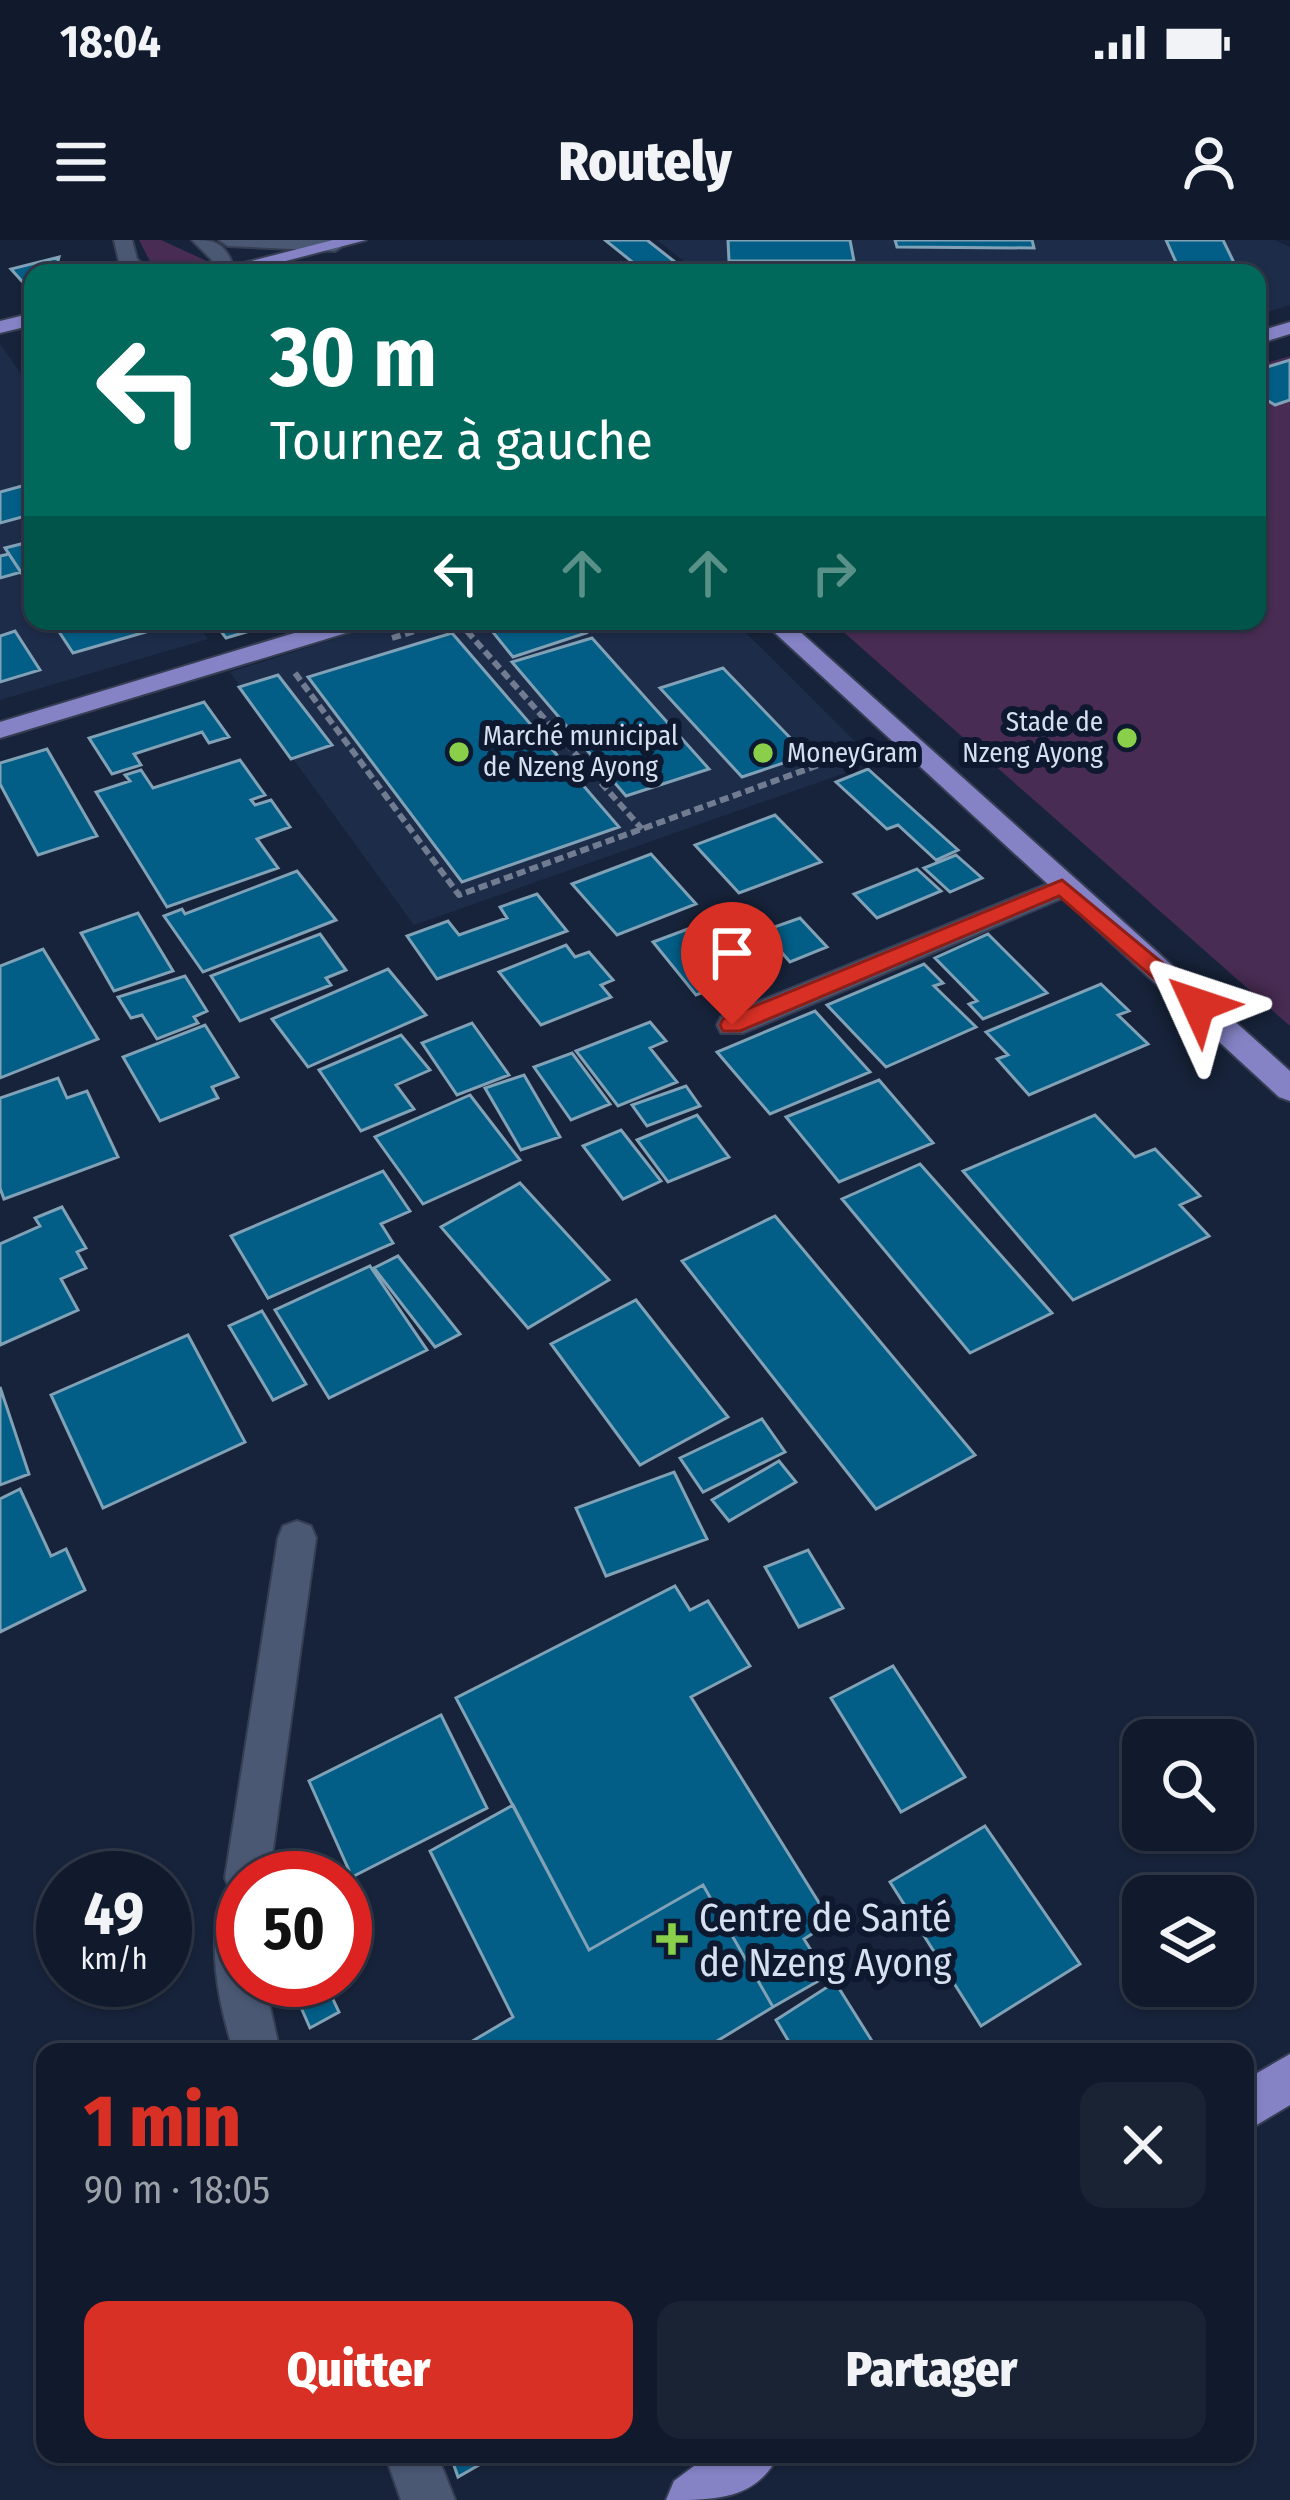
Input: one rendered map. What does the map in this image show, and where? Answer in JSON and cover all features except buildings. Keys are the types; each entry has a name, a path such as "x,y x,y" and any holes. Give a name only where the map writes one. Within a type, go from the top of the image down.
{"main road":[{"path":"252,264 357,240"},
{"path":"0,730 331,630"},
{"path":"784,630 1290,1089"},
{"path":"1254,2102 1290,2077"},
{"path":"693,2500 741,2463"}],"street":[{"path":"201,240 218,252 219,264"},
{"path":"228,240 334,245"},
{"path":"732,1025 1062,887"},
{"path":"251,1851 297,1538"},
{"path":"245,2007 254,2043"},
{"path":"414,2463 428,2500"}],"path":[{"path":"466,630 642,829"},
{"path":"276,647 459,895 898,736"}],"shaded area":[{"path":"139,240 161,240 209,262 203,264 151,264"},
{"path":"657,240 1275,240 1290,247 1290,305 1266,312 1266,264 688,264"},
{"path":"0,344 24,378 24,630 202,630 208,639 0,700"},
{"name":"Stade de Nzeng Ayong","path":"1290,356 1290,1026 841,630 1266,630 1266,363"},
{"path":"363,630 743,630 876,762 414,925 230,672"}],"place":[{"name":"Stade de Nzeng Ayong","path":"1127,738"},
{"name":"Marché municipal de Nzeng Ayong","path":"459,752"},
{"name":"MoneyGram","path":"763,753"},
{"name":"Centre de Santé de Nzeng Ayong","path":"672,1939"}],"route":[{"path":"732,1025 1062,887 1198,1005"}]}
